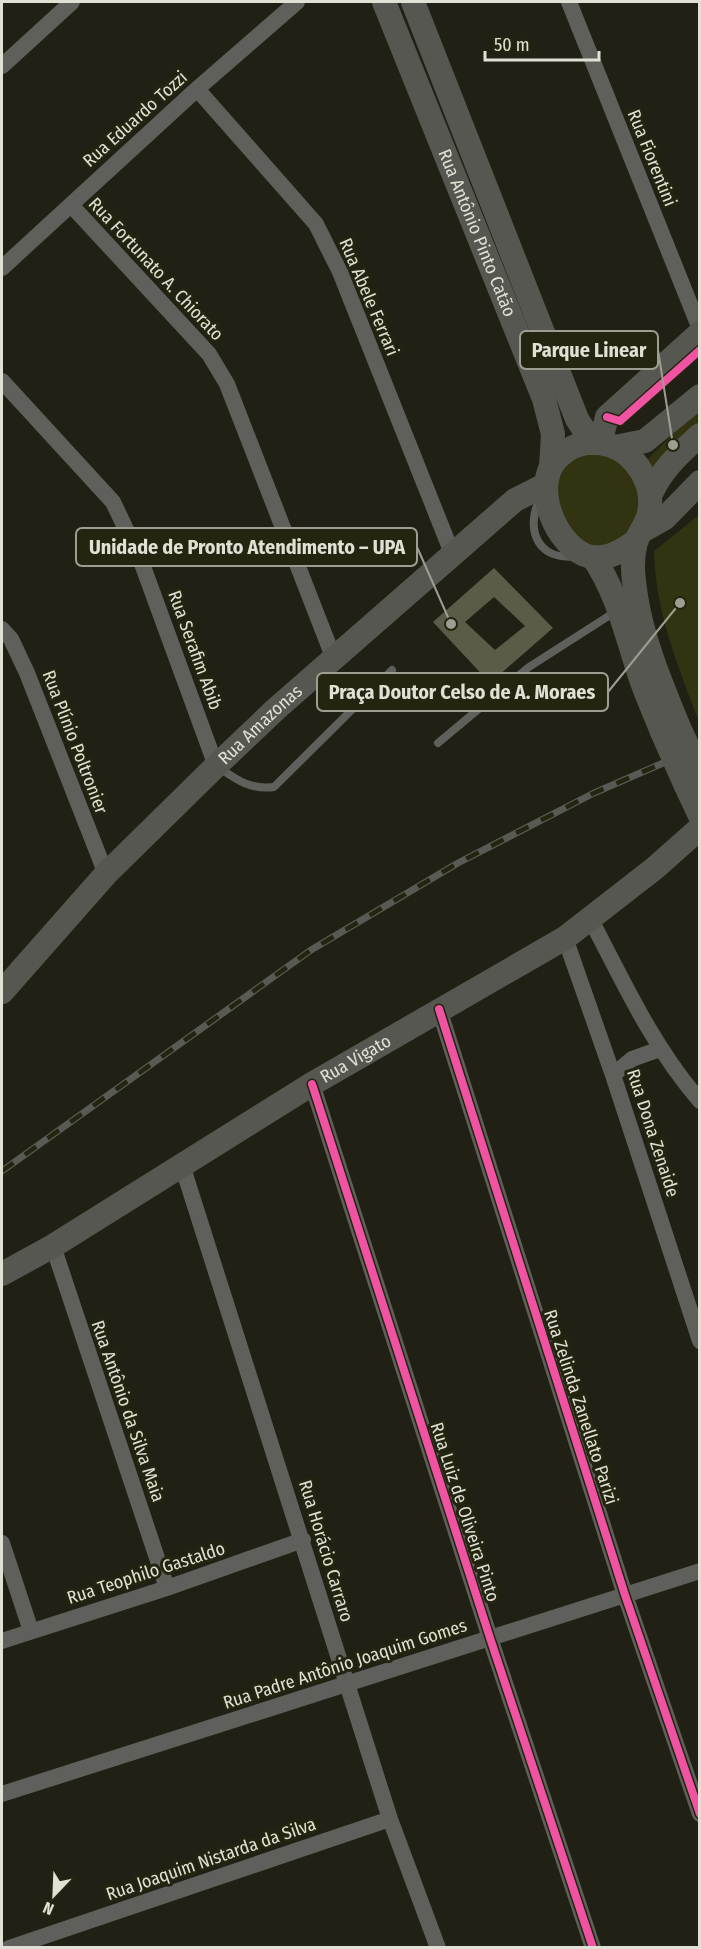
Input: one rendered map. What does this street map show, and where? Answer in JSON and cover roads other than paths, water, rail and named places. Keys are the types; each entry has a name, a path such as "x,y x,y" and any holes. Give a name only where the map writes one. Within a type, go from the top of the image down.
{"main road":[{"name":"Rua Antônio Pinto Catão","path":"384,2 544,399 553,434 547,480"},
{"name":"Rua Antônio Pinto Catão","path":"413,2 577,418 602,444"},
{"path":"602,444 607,417 699,331"},
{"path":"699,396 645,441 572,447 559,455 547,480 549,512 555,522 574,546 589,556 607,578 621,609 638,672 670,728 692,779 699,816"},
{"path":"670,728 637,603 632,568 657,479 670,462 699,435"},
{"path":"589,556 624,550 645,519 647,482 637,464 602,444"},
{"name":"Rua Amazonas","path":"2,991 106,874 216,766 452,553 515,500 547,480"},
{"path":"645,519 665,518 699,482"},
{"name":"Rua Vigato","path":"2,1274 52,1246 312,1084 565,938 591,920 699,828"}],"street":[{"name":"Rua Eduardo Tozzi","path":"2,268 197,89 297,2"},
{"name":"Rua Fiorentini","path":"568,2 699,331"},
{"path":"2,66 62,5"},
{"name":"Rua Abele Ferrari","path":"197,89 316,224 340,272 452,553"},
{"name":"Rua Fortunato A. Chiorato","path":"71,205 209,354 227,384 334,659"},
{"name":"Rua Serafim Abib","path":"2,381 113,502 141,561 216,766"},
{"name":"Rua Plínio Poltronier","path":"2,629 11,639 27,674 106,874"},
{"path":"591,920 660,1049 699,1101"},
{"name":"Rua Dona Zenaide","path":"565,938 614,1076 699,1341"},
{"name":"Rua Zelinda Zanellato Parizi","path":"439,1009 625,1595 699,1814"},
{"path":"614,1076 632,1059 660,1049"},
{"name":"Rua Luiz de Oliveira Pinto","path":"312,1084 490,1638 593,1947"},
{"name":"Rua Horácio Carraro","path":"182,1165 390,1819 438,1947"},
{"name":"Rua Antônio da Silva Maia","path":"52,1246 167,1588"},
{"name":"Rua Teophilo Gastaldo","path":"2,1641 167,1588 303,1540"},
{"path":"2,1544 31,1631"},
{"name":"Rua Padre Antônio Joaquim Gomes","path":"2,1794 699,1571"},
{"name":"Rua Joaquim Nistarda da Silva","path":"9,1947 390,1819"}],"lane":[{"path":"438,743 529,667 621,609"},
{"path":"216,766 244,785 260,789 274,787 392,670"}],"railway":[{"path":"2,1171 311,950 458,863 594,793 700,747"}],"place":[{"name":"Parque Linear","path":"673,445"},
{"name":"Praça Doutor Celso de A. Moraes","path":"680,603"},
{"name":"Unidade de Pronto Atendimento – UPA","path":"451,624"}]}
